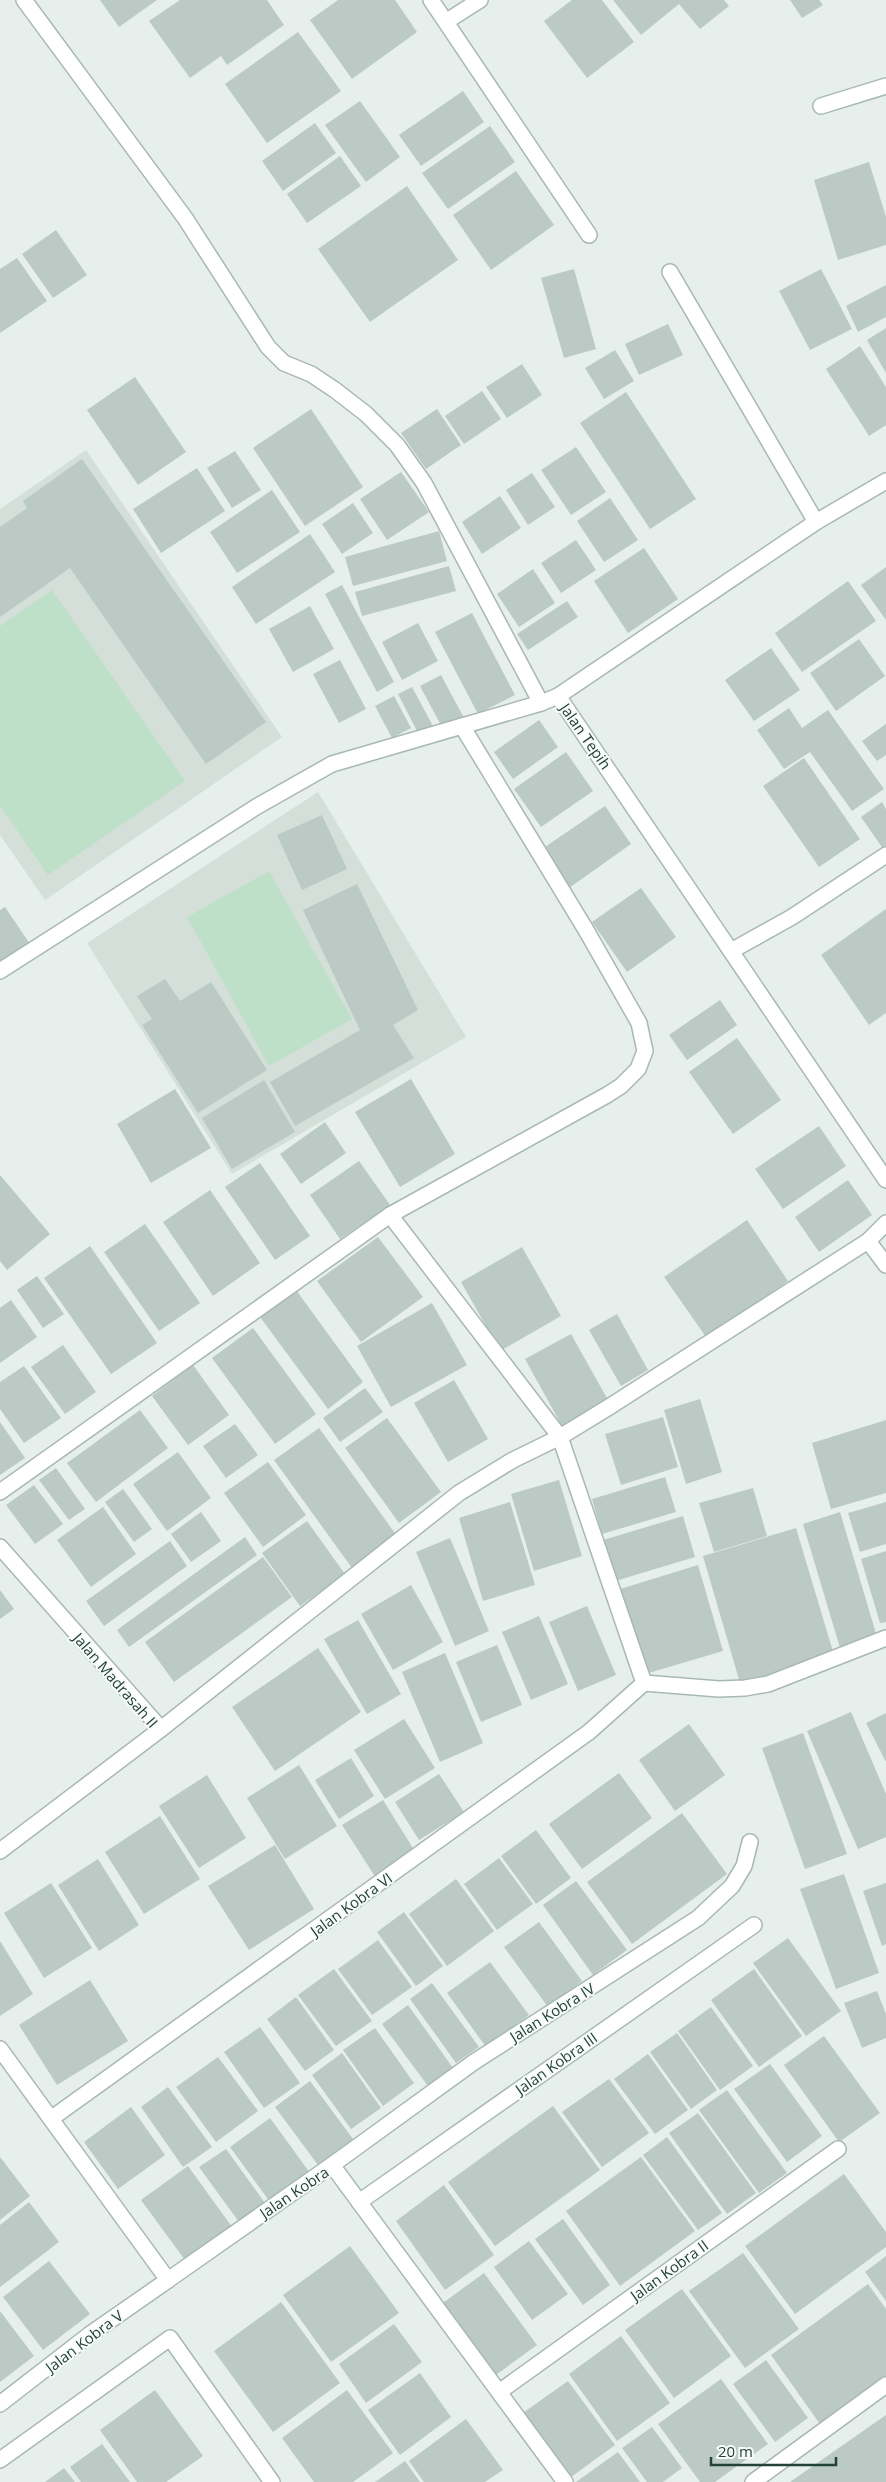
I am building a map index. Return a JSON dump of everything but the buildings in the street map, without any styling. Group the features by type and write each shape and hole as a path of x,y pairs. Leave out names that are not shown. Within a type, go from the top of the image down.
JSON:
{"street":[{"path":"24,0 185,218 268,347 284,363 311,374 335,390 366,414 397,444 424,483 540,703"},
{"path":"431,0 447,21 589,235"},
{"path":"447,21 480,0"},
{"path":"821,106 886,86"},
{"path":"670,272 816,522"},
{"name":"Jalan Tepih","path":"886,481 816,522 558,696 886,1180"},
{"path":"0,971 256,807 332,764 540,703 558,696"},
{"path":"0,1492 390,1215 607,1095 621,1086 638,1069 645,1051 639,1023 586,930 462,726"},
{"path":"731,950 792,917 886,855"},
{"path":"390,1215 560,1437 644,1683 718,1689 746,1688 768,1684 886,1638"},
{"path":"161,1729 459,1493 513,1460 560,1437 868,1241 886,1223"},
{"path":"868,1241 886,1265"},
{"name":"Jalan Madrasah II","path":"0,1547 161,1729 0,1851"},
{"name":"Jalan Kobra VI","path":"52,2118 589,1732 644,1683"},
{"name":"Jalan Kobra IV","path":"332,2165 474,2062 698,1918 732,1886 744,1866 750,1842"},
{"name":"Jalan Kobra III","path":"359,2202 754,1925"},
{"path":"0,2049 168,2280"},
{"name":"Jalan Kobra II","path":"499,2392 838,2149"},
{"name":"Jalan Kobra","path":"168,2280 332,2165 565,2482"},
{"name":"Jalan Kobra V","path":"0,2404 89,2335 168,2280"},
{"path":"0,2460 170,2338 272,2482"},
{"path":"753,2482 886,2385"}],"shaded area":[{"path":"86,450 282,737 45,900 0,835 0,509"},
{"path":"318,792 466,1037 232,1174 87,943"}],"green space":[{"path":"52,590 185,781 48,875 0,806 0,626"},
{"path":"269,871 352,1019 269,1066 187,917"}]}
